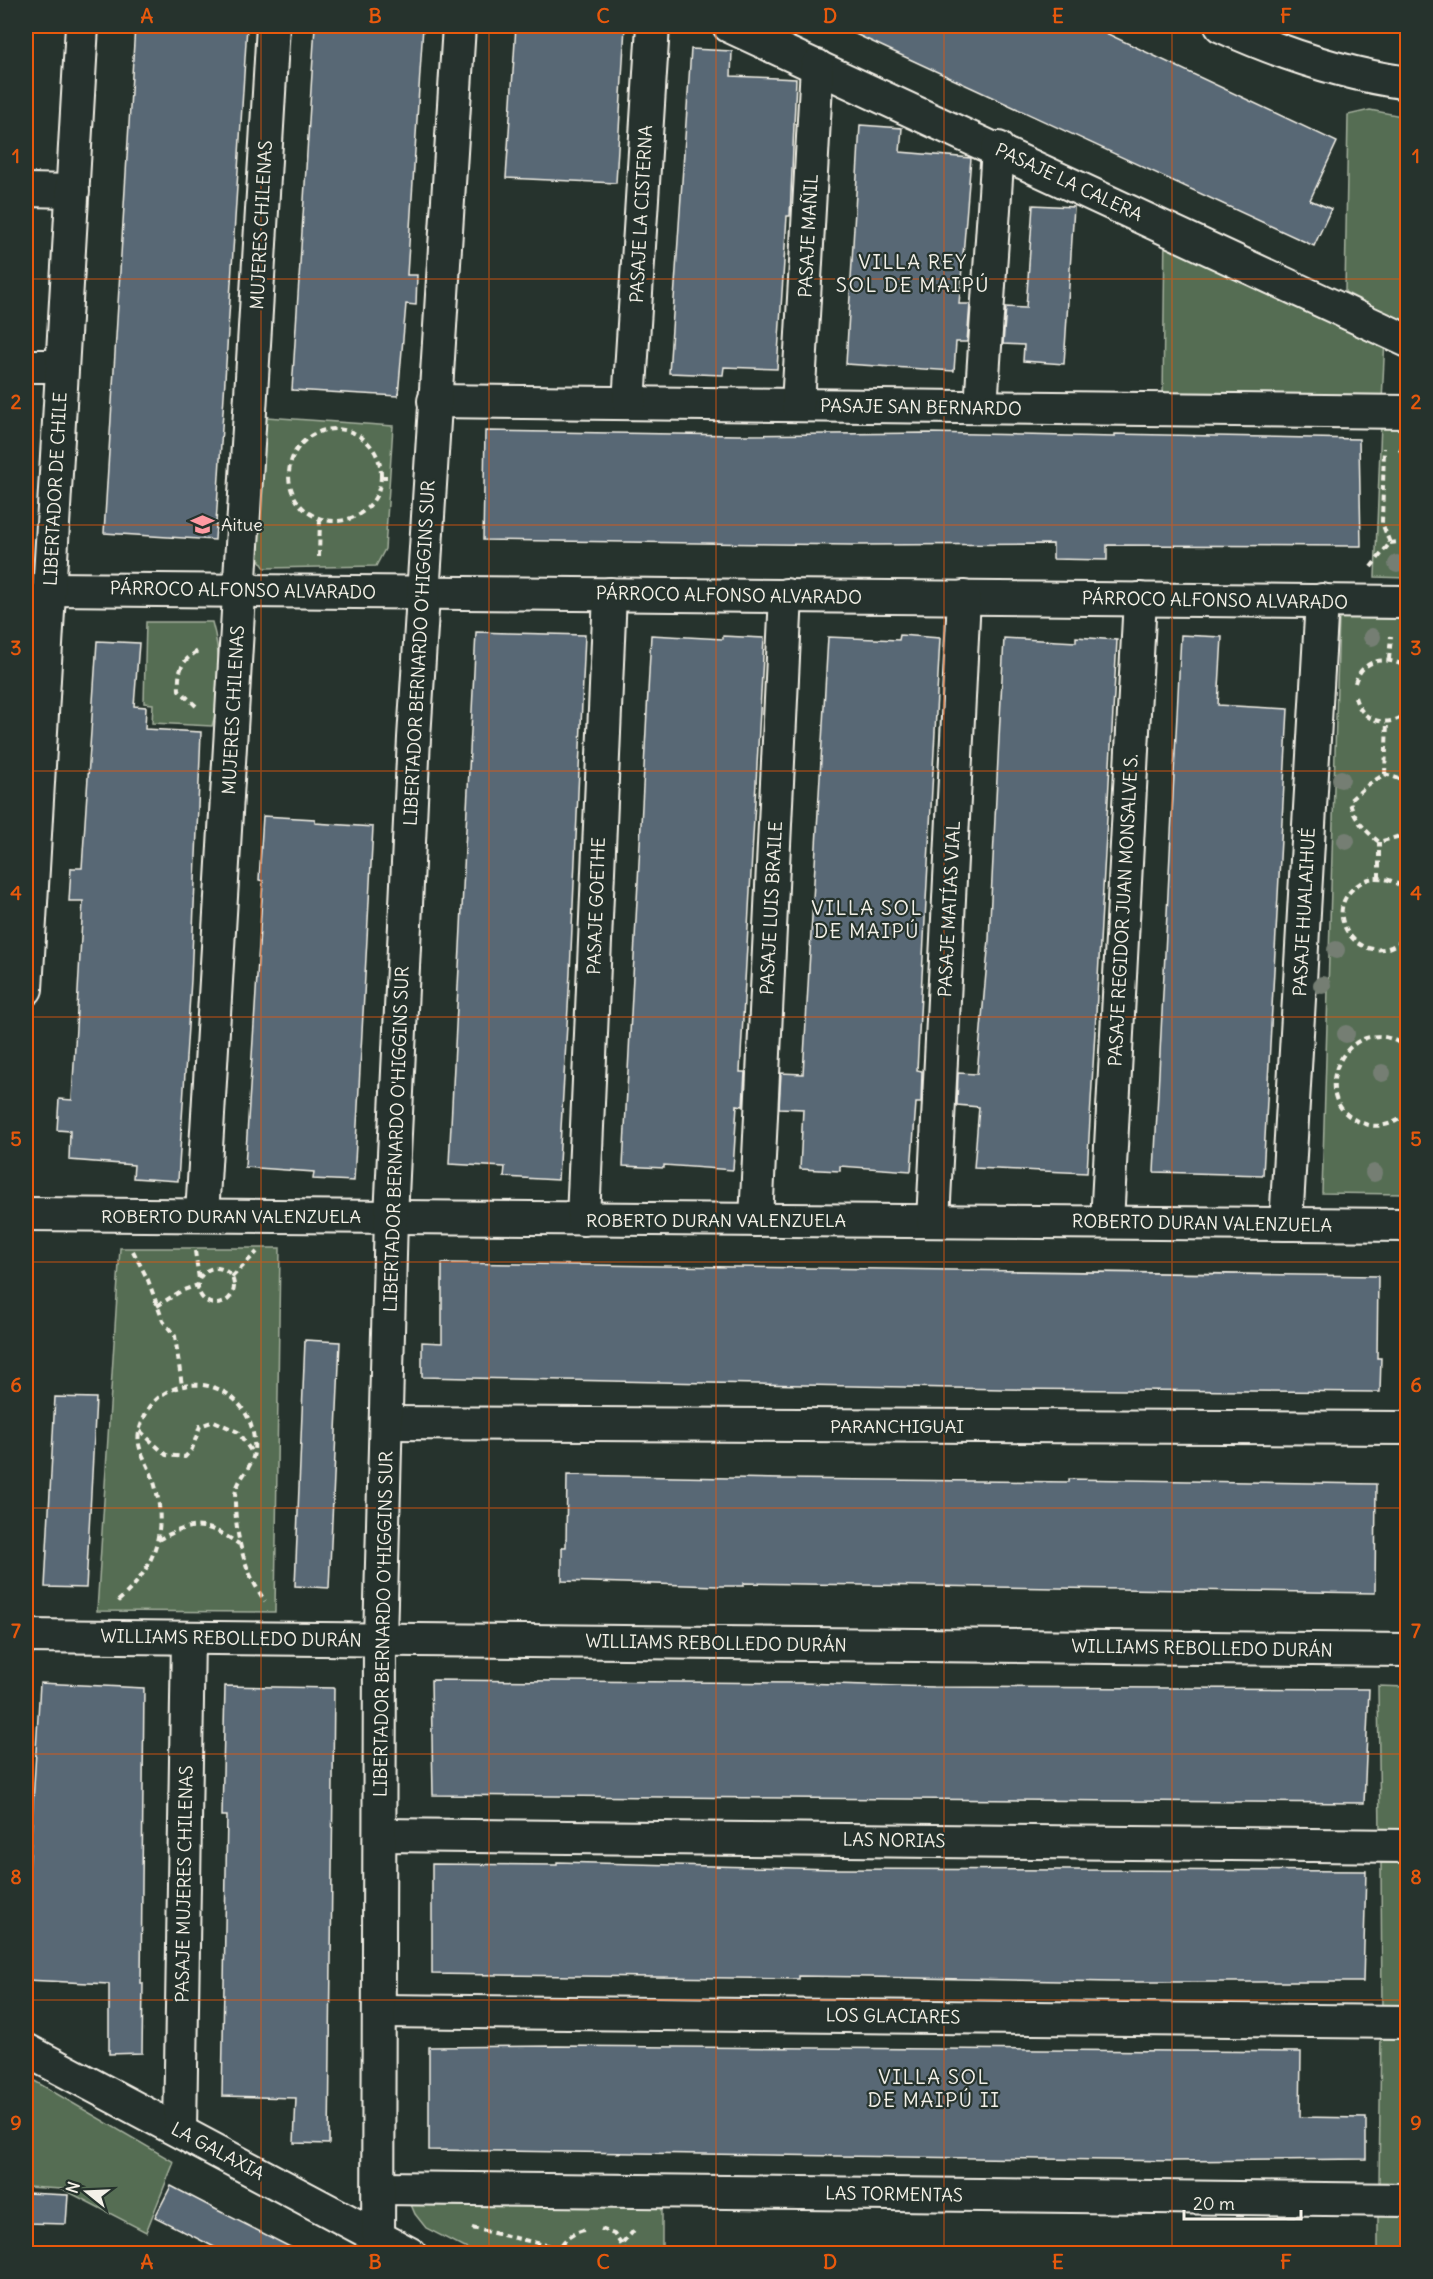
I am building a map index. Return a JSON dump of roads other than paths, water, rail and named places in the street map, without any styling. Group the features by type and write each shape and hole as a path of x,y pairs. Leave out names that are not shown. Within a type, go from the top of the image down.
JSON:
{"street":[{"name":"LIBERTADOR DE CHILE","path":"26,989 34,717 50,589 39,543 63,366 82,26"},
{"name":"MUJERES CHILENAS","path":"202,1215 273,26"},
{"name":"LIBERTADOR BERNARDO O'HIGGINS SUR","path":"378,2245 380,2188 380,1640 391,1217 422,591 459,26"},
{"name":"PASAJE LA CISTERNA","path":"629,403 653,26"},
{"name":"PASAJE LA CALERA","path":"729,26 998,148 1407,341"},
{"path":"1221,26 1290,54 1341,69 1407,83"},
{"name":"PASAJE MAÑIL","path":"798,405 817,66"},
{"path":"981,407 998,148"},
{"path":"26,190 73,191"},
{"path":"26,366 63,366"},
{"name":"PASAJE SAN BERNARDO","path":"434,401 1407,412"},
{"name":"PÁRROCO ALFONSO ALVARADO","path":"50,589 1407,602"},
{"name":"PASAJE GOETHE","path":"583,1219 610,594"},
{"name":"PASAJE LUIS BRAILE","path":"756,1220 786,596"},
{"name":"PASAJE MATÍAS VIAL","path":"933,1221 964,597"},
{"name":"PASAJE REGIDOR JUAN MONSALVE S.","path":"1107,1222 1140,599"},
{"name":"PASAJE HUALAIHUÉ","path":"1286,1224 1322,600"},
{"name":"ROBERTO DURAN VALENZUELA","path":"26,1214 1407,1225"},
{"name":"PARANCHIGUAI","path":"386,1423 1407,1428"},
{"name":"WILLIAMS REBOLLEDO DURÁN","path":"26,1636 1407,1650"},
{"name":"PASAJE MUJERES CHILENAS","path":"180,2130 188,1638"},
{"name":"LAS NORIAS","path":"381,1835 1407,1846"},
{"name":"LOS GLACIARES","path":"379,2011 1407,2022"},
{"name":"LA GALAXIA","path":"26,2049 180,2130 378,2245 410,2253"},
{"name":"LAS TORMENTAS","path":"380,2188 1407,2200"}],"place":[{"name":"Aitue","path":"203,524"}],"district":[{"name":"VILLA REY SOL DE MAIPÚ","path":"913,272"},
{"name":"VILLA SOL DE MAIPÚ","path":"867,918"},
{"name":"VILLA SOL DE MAIPÚ II","path":"934,2088"}]}
